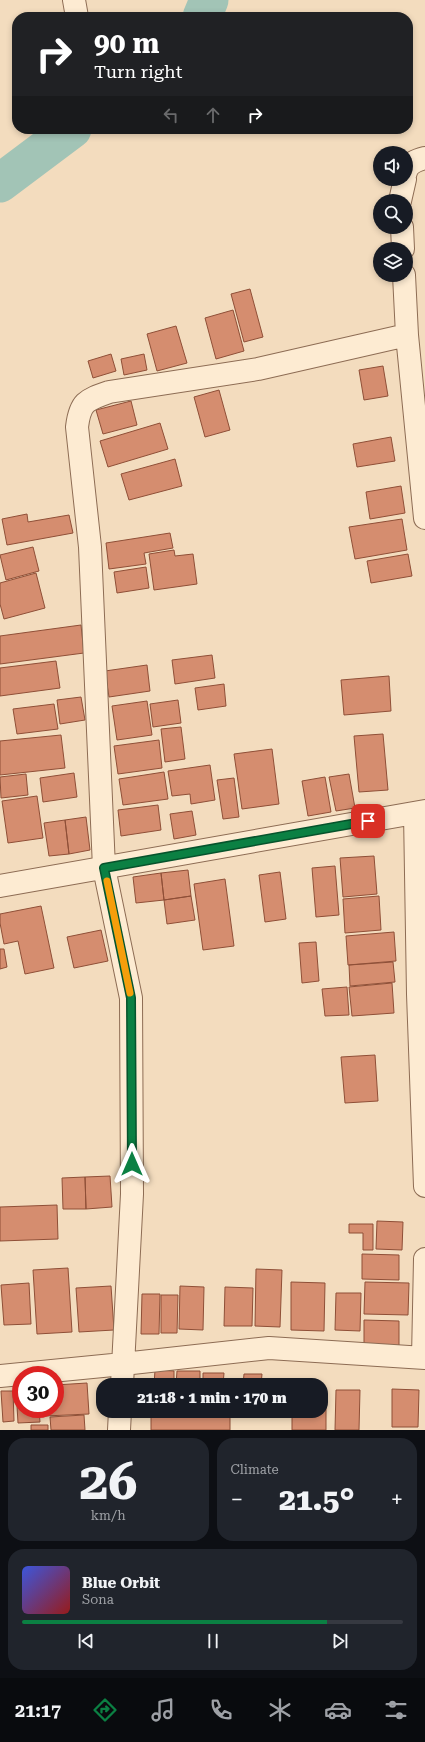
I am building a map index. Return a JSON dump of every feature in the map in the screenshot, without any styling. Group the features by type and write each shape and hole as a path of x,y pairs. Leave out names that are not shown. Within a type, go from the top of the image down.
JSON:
{"street":[{"path":"74,0 77,12"},
{"path":"413,162 425,158"},
{"path":"404,282 407,335 425,518"},
{"path":"122,1375 132,1194 131,998 104,868 90,547 77,427 79,413 84,404 92,398 109,392 258,369 407,335"},
{"path":"0,886 420,812 418,994 425,1186"},
{"path":"0,1376 122,1375 269,1348 424,1358 425,1259"},
{"path":"119,1430 120,1418"}],"building":[{"path":"250,289 263,337 244,342 231,294"},
{"path":"233,310 244,351 216,359 205,318"},
{"path":"176,326 187,363 157,371 147,334"},
{"path":"111,354 116,371 93,378 88,361"},
{"path":"144,354 147,370 124,375 121,359"},
{"path":"383,366 388,396 364,400 359,370"},
{"path":"219,390 230,430 205,437 194,397"},
{"path":"131,401 137,425 103,434 96,410"},
{"path":"160,423 168,449 108,467 100,441"},
{"path":"391,437 395,461 357,467 353,444"},
{"path":"175,459 182,486 129,500 121,474"},
{"path":"401,486 405,513 370,519 366,492"},
{"path":"27,514 28,522 69,515 73,533 7,545 2,519"},
{"path":"402,519 407,550 355,559 349,527"},
{"path":"170,533 173,548 144,553 146,564 109,569 106,543"},
{"path":"33,547 39,571 6,580 0,555"},
{"path":"174,550 175,556 193,554 197,584 154,590 149,554"},
{"path":"408,554 412,576 371,583 367,561"},
{"path":"146,567 149,588 117,593 114,572"},
{"path":"36,573 45,608 4,619 0,604 0,583"},
{"path":"81,625 84,653 0,664 0,636"},
{"path":"212,655 215,678 175,684 172,660"},
{"path":"56,661 60,688 0,696 0,668"},
{"path":"147,665 150,691 109,697 105,671"},
{"path":"389,676 391,711 344,715 341,680"},
{"path":"224,684 226,706 198,710 195,688"},
{"path":"81,697 85,720 60,724 57,700"},
{"path":"178,700 181,723 153,727 150,704"},
{"path":"147,701 152,735 117,740 112,706"},
{"path":"54,704 58,729 17,734 13,709"},
{"path":"181,727 185,759 165,762 161,729"},
{"path":"383,734 388,790 359,792 354,736"},
{"path":"61,735 65,768 0,775 0,741"},
{"path":"159,740 162,768 118,774 114,746"},
{"path":"272,749 279,804 242,809 234,754"},
{"path":"210,765 215,800 191,804 190,794 172,796 168,771"},
{"path":"164,772 168,799 123,805 119,779"},
{"path":"74,773 77,797 43,802 40,778"},
{"path":"26,774 28,795 1,798 0,777"},
{"path":"349,774 355,808 336,811 329,777"},
{"path":"325,777 331,812 308,816 302,781"},
{"path":"234,778 239,817 223,819 217,780"},
{"path":"37,796 43,838 8,843 2,801"},
{"path":"158,805 161,830 121,836 118,810"},
{"path":"192,811 196,835 174,839 170,814"},
{"path":"86,817 90,850 69,854 65,820"},
{"path":"65,820 69,854 49,856 44,823"},
{"path":"374,856 377,894 343,897 340,858"},
{"path":"335,866 339,915 316,917 312,868"},
{"path":"188,870 191,896 164,900 161,873"},
{"path":"280,872 286,919 265,922 259,875"},
{"path":"161,873 164,900 136,903 133,877"},
{"path":"225,879 234,946 203,950 194,884"},
{"path":"191,896 195,920 167,924 164,900"},
{"path":"379,896 381,930 345,933 343,899"},
{"path":"41,906 54,968 25,974 18,941 4,944 0,914"},
{"path":"101,930 108,961 74,968 67,937"},
{"path":"394,932 396,961 348,965 346,936"},
{"path":"316,942 319,981 302,983 299,943"},
{"path":"0,949 4,949 7,967 0,969"},
{"path":"393,962 395,982 350,986 349,965"},
{"path":"392,983 394,1013 352,1016 349,987"},
{"path":"347,987 349,1015 325,1016 322,989"},
{"path":"375,1055 378,1101 345,1103 341,1057"},
{"path":"110,1176 112,1207 86,1209 85,1177"},
{"path":"85,1177 86,1209 63,1209 62,1178"},
{"path":"57,1205 58,1239 0,1241 0,1207"},
{"path":"377,1221 403,1222 402,1250 376,1249"},
{"path":"349,1224 373,1224 373,1250 363,1250 363,1233 349,1233"},
{"path":"362,1254 399,1255 399,1280 362,1279"},
{"path":"68,1268 72,1332 37,1334 33,1270"},
{"path":"256,1269 282,1270 280,1327 255,1326"},
{"path":"291,1282 325,1283 324,1331 291,1330"},
{"path":"365,1282 409,1283 408,1315 364,1314"},
{"path":"29,1283 31,1324 4,1325 1,1285"},
{"path":"111,1286 114,1330 79,1332 76,1288"},
{"path":"180,1286 204,1287 203,1330 179,1329"},
{"path":"225,1287 253,1288 252,1326 224,1326"},
{"path":"336,1293 361,1293 360,1331 335,1330"},
{"path":"142,1294 160,1294 159,1334 141,1334"},
{"path":"161,1295 178,1295 177,1333 161,1333"},
{"path":"364,1320 399,1321 399,1346 364,1345"},
{"path":"155,1370 174,1371 174,1378 154,1378"},
{"path":"177,1371 200,1371 200,1378 176,1378"},
{"path":"203,1373 224,1373 224,1378 203,1378"},
{"path":"244,1374 262,1374 262,1378 244,1378"},
{"path":"87,1383 89,1414 64,1415 64,1384"},
{"path":"392,1389 419,1390 418,1427 392,1427"},
{"path":"336,1390 360,1390 359,1430 335,1430"},
{"path":"1,1391 12,1391 12,1418 14,1418 14,1421 3,1422"},
{"path":"84,1415 85,1430 51,1430 50,1418 64,1418 64,1416"},
{"path":"18,1418 40,1418 40,1422 18,1423"},
{"path":"151,1418 230,1418 230,1430 151,1430"},
{"path":"292,1418 326,1418 326,1430 292,1430"},
{"path":"31,1425 48,1425 48,1430 31,1430"}],"waterway":[{"path":"204,12 209,0"},
{"path":"0,183 65,134"}],"slow traffic":[{"path":"107,881 130,993"}],"route":[{"path":"132,1164 131,998 104,868 368,821"}]}
